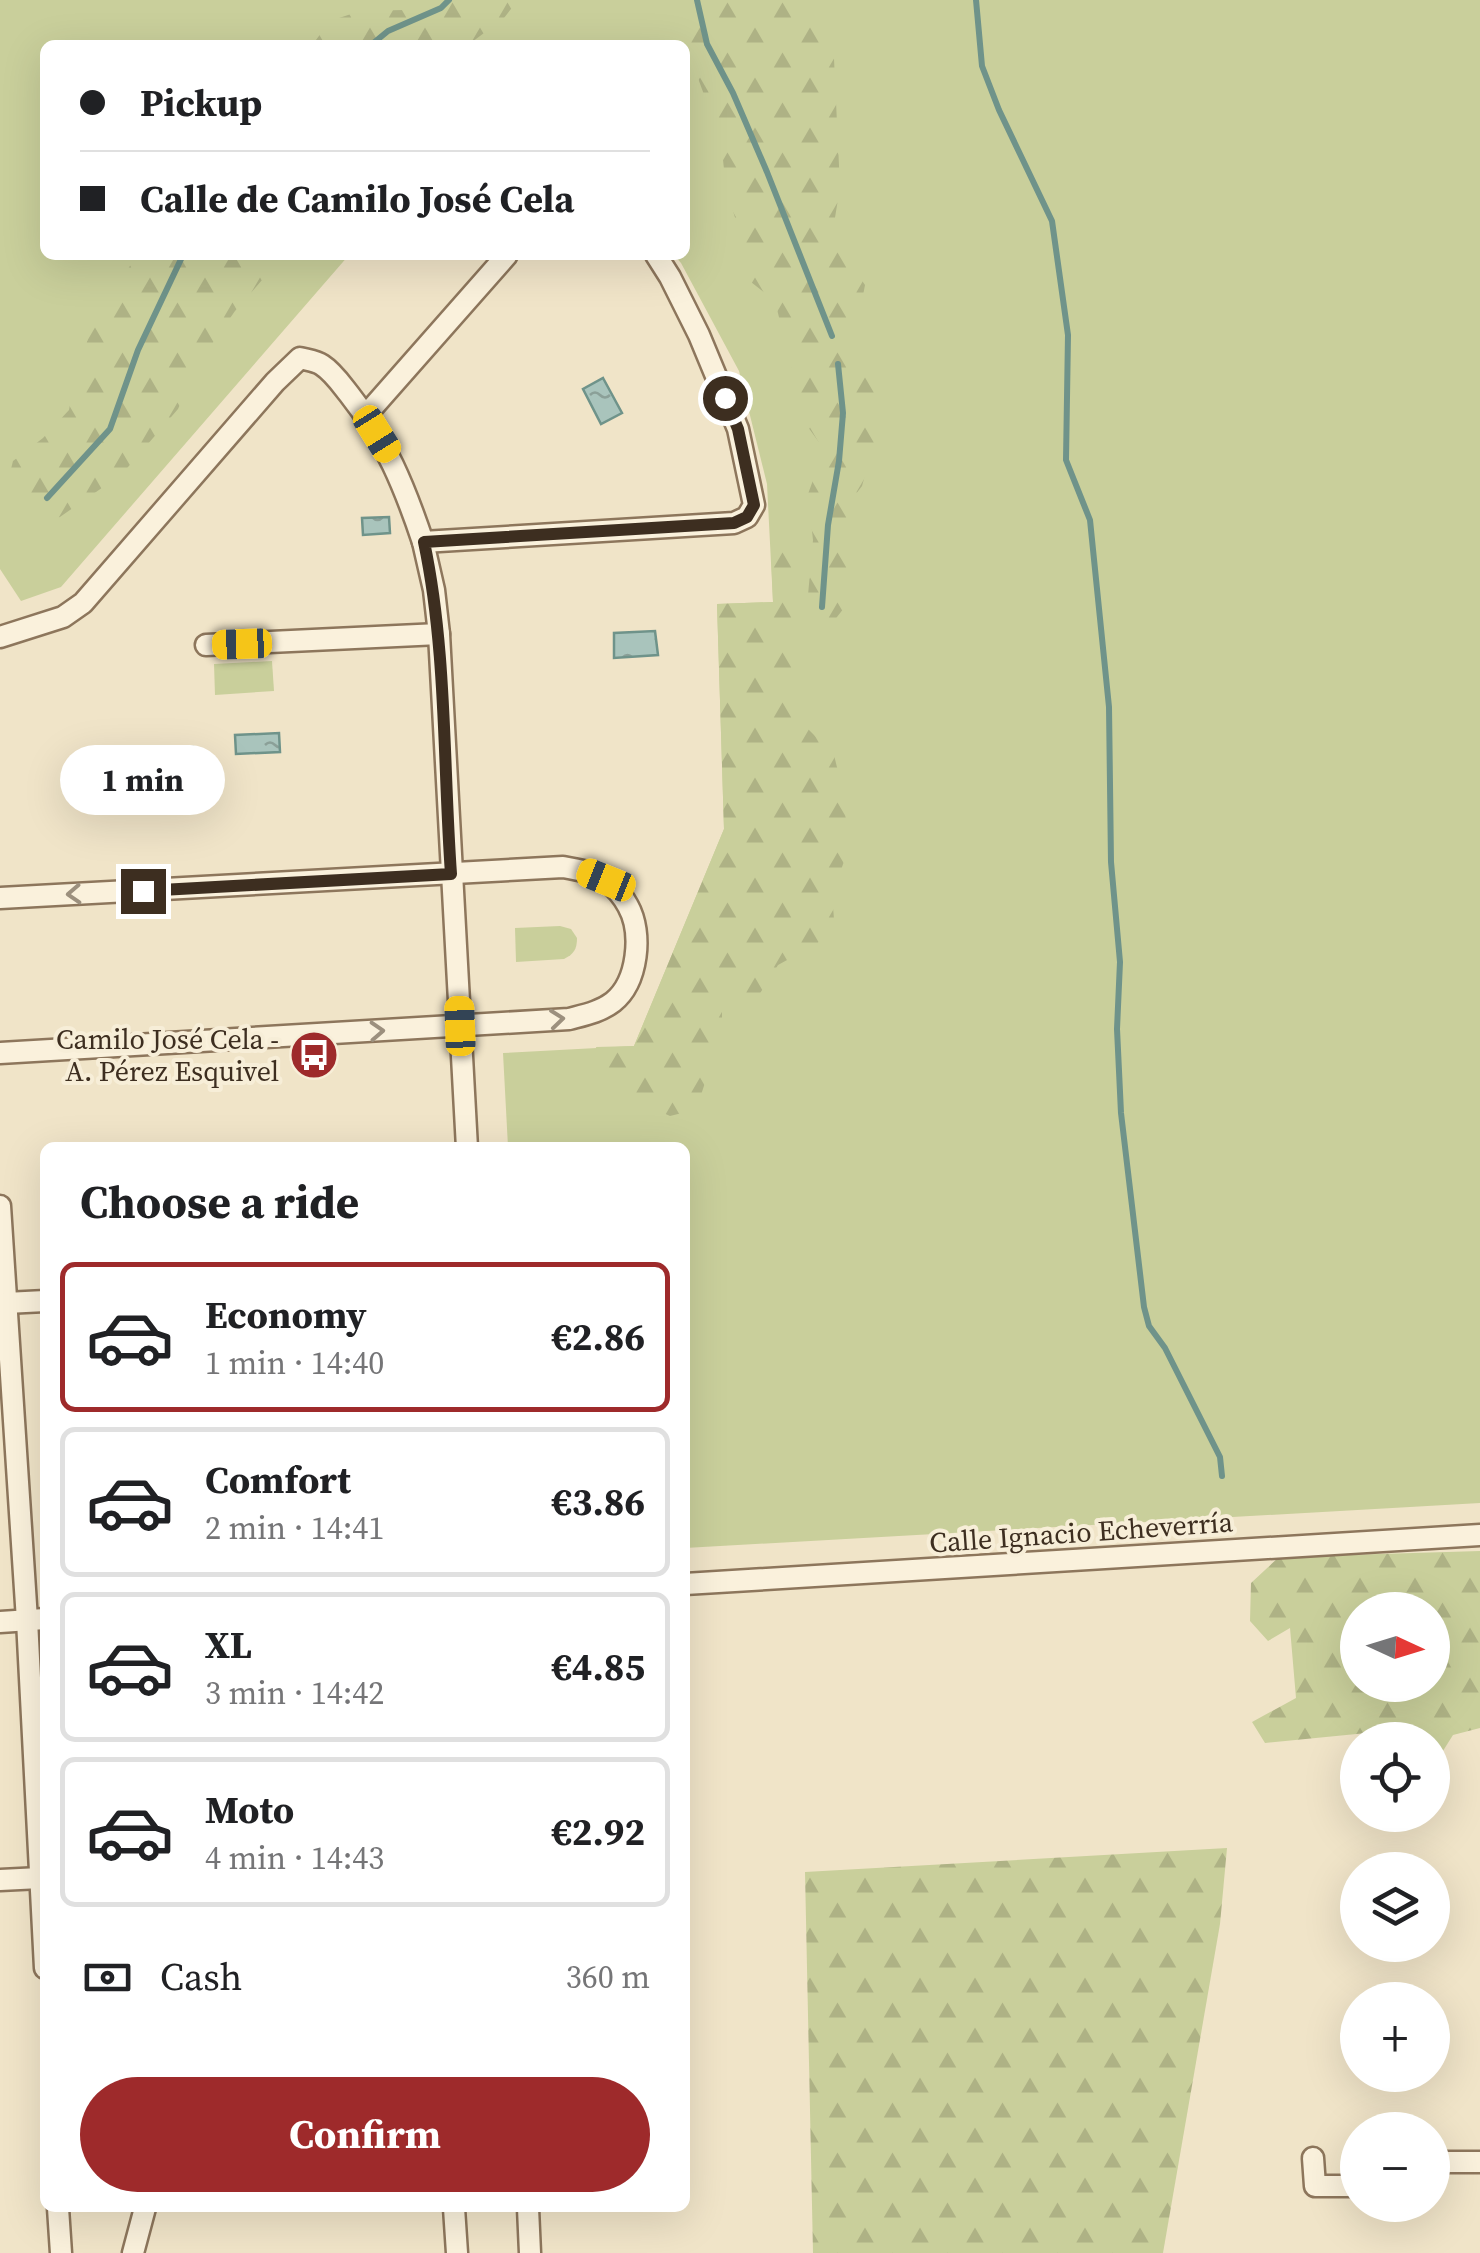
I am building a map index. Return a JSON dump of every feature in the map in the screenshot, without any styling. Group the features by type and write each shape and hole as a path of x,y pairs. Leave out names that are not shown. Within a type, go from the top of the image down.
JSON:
{"street":[{"path":"366,415 502,260"},
{"path":"424,542 734,523 747,517 754,505 738,429 699,335 659,260"},
{"path":"0,637 63,617 83,603 300,358 320,363 336,379 366,415 389,452 424,542 434,590 467,1142"},
{"path":"206,645 439,634"},
{"path":"0,898 563,867 606,880 628,904 636,928 636,954 628,980 616,1000 598,1011 568,1018 0,1053"},
{"path":"0,1206 36,1620 40,1878 0,1880"},
{"path":"6,1302 40,1301"},
{"name":"Calle Ignacio Echeverría","path":"690,1584 1480,1535"},
{"path":"0,1622 36,1620"},
{"path":"1313,2158 1315,2186 1340,2186"},
{"path":"1450,2162 1480,2162"},
{"path":"58,2212 61,2253"},
{"path":"134,2253 144,2212"},
{"path":"454,2212 456,2253"},
{"path":"528,2212 530,2253"}],"green space":[{"path":"0,0 1480,0 1480,1503 690,1548 690,1142 508,1142 503,1053 634,1046 724,829 717,604 773,602 767,484 739,371 678,260 690,260 690,40 40,40 40,260 345,260 61,587 21,601 0,569"},
{"path":"415,0 518,0 504,18 475,40 316,40 330,21 360,11 404,10"},
{"path":"684,0 803,0 805,13 834,59 840,187 832,236 865,285 852,353 869,368 879,403 874,443 862,486 849,503 851,599 823,635 807,606 813,540 808,494 821,445 805,423 775,301 742,275 744,247 726,188 721,141 699,81"},
{"path":"134,260 277,260 197,366 178,409 122,474 57,519 32,519 5,493 13,461 43,438 69,410 93,323"},
{"path":"797,548 798,626 786,704 812,713 808,729 834,755 845,800 847,853 832,895 834,919 818,943 778,965 757,998 722,992 722,1031 700,1098 686,1112 670,1116 602,1081 596,1047 634,1046 724,829 717,604 773,602 771,553"},
{"path":"272,661 274,691 215,695 214,664"},
{"path":"515,928 571,929 577,938 570,955 564,959 516,962"},
{"path":"1480,1551 1480,1728 1453,1735 1450,1740 1450,1722 1340,1722 1340,1736 1265,1743 1252,1722 1296,1698 1290,1628 1268,1641 1250,1621 1251,1583 1279,1557"},
{"path":"1227,1848 1220,1924 1163,2253 813,2253 805,1872"}],"water":[{"path":"603,378 622,413 601,424 583,389"},
{"path":"389,517 390,533 363,535 362,518"},
{"path":"655,631 658,655 614,658 614,633"},
{"path":"279,733 280,752 236,754 235,735"},
{"path":"193,747 194,770 150,772 149,749"}],"waterway":[{"path":"377,40 388,31 441,8 449,0"},
{"path":"697,0 707,44 767,172 832,336"},
{"path":"976,0 982,66 1052,221 1068,335 1066,460 1090,520 1109,707 1111,862 1120,962 1117,1029 1121,1113 1144,1307 1149,1326 1165,1348 1220,1457 1222,1476"},
{"path":"47,498 110,429 138,350 181,260"},
{"path":"822,607 843,413 838,364"}],"place":[{"name":"Camilo José Cela - A. Pérez Esquivel","path":"314,1055"}],"route":[{"path":"143,891 451,874 439,634 424,542 734,523 747,517 754,505 738,429 725,398"}]}
